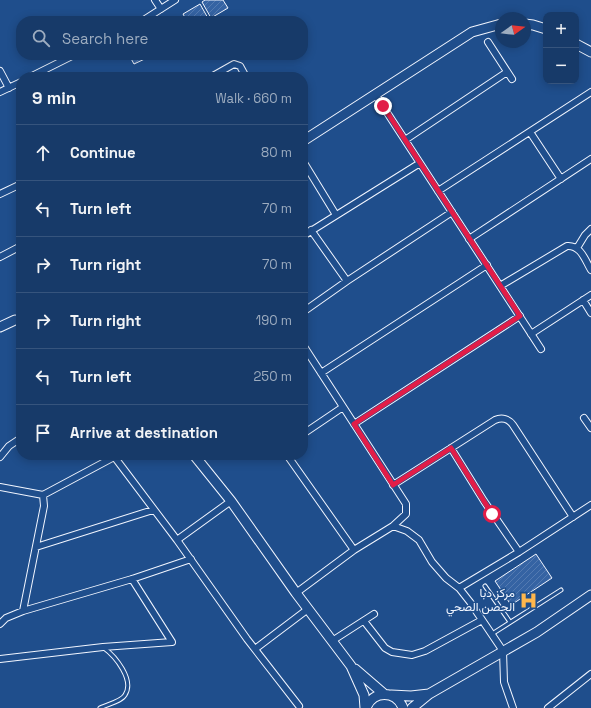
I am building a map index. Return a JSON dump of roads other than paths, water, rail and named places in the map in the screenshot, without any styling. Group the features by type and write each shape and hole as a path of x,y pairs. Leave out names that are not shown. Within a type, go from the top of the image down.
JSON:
{"street":[{"path":"155,0 161,9"},
{"path":"150,16 175,0"},
{"path":"531,25 543,28"},
{"path":"308,138 472,32 495,26"},
{"path":"488,42 512,79"},
{"path":"579,46 591,52"},
{"path":"40,72 64,60"},
{"path":"220,72 234,64 240,66 243,72"},
{"path":"0,72 9,88"},
{"path":"405,140 507,72"},
{"path":"0,92 16,84"},
{"path":"438,191 591,92"},
{"path":"375,94 541,349"},
{"path":"530,132 561,179"},
{"path":"469,239 591,159"},
{"path":"308,232 420,163"},
{"path":"308,169 336,215"},
{"path":"0,194 16,188"},
{"path":"308,308 452,212"},
{"path":"577,248 585,235 591,229"},
{"path":"311,230 347,281"},
{"path":"500,286 565,246 577,248 591,270"},
{"path":"0,257 16,249"},
{"path":"321,373 487,265"},
{"path":"531,334 591,295"},
{"path":"583,300 591,313"},
{"path":"354,424 520,316"},
{"path":"0,327 16,319"},
{"path":"296,593 354,550 393,526 404,517 407,511 406,504 308,353"},
{"path":"308,431 343,407"},
{"path":"393,485 500,418 509,421 513,425 573,517"},
{"path":"584,418 591,428"},
{"path":"0,457 9,446 16,441"},
{"path":"451,448 484,501 519,552"},
{"path":"0,487 43,495 107,460"},
{"path":"117,460 177,540 255,649 300,706"},
{"path":"198,460 231,501 308,610 351,666 364,694 365,708"},
{"path":"291,460 354,550"},
{"path":"23,611 44,506 43,495"},
{"path":"177,540 231,501"},
{"path":"459,588 591,506"},
{"path":"36,547 153,510"},
{"path":"393,526 407,532 419,540 432,562 446,578 459,588 492,634 503,651 504,682 513,708"},
{"path":"0,624 6,618 23,611 191,560"},
{"path":"0,659 103,647 172,642 132,579"},
{"path":"412,708 429,694 537,632 591,595"},
{"path":"255,649 308,610"},
{"path":"332,641 374,614"},
{"path":"364,621 385,648 392,652 412,655 425,651 482,620"},
{"path":"351,666 388,695 397,698 403,708"},
{"path":"548,708 591,674"},
{"path":"365,708 372,698 378,695 411,696 429,694"}],"lane":[{"path":"485,586 510,622"},
{"path":"492,634 561,590"},
{"path":"100,708 125,696 127,690 124,672 119,662 103,647"}],"place":[{"name":"مركز دبا الحصن الصحي","path":"528,600"}]}
